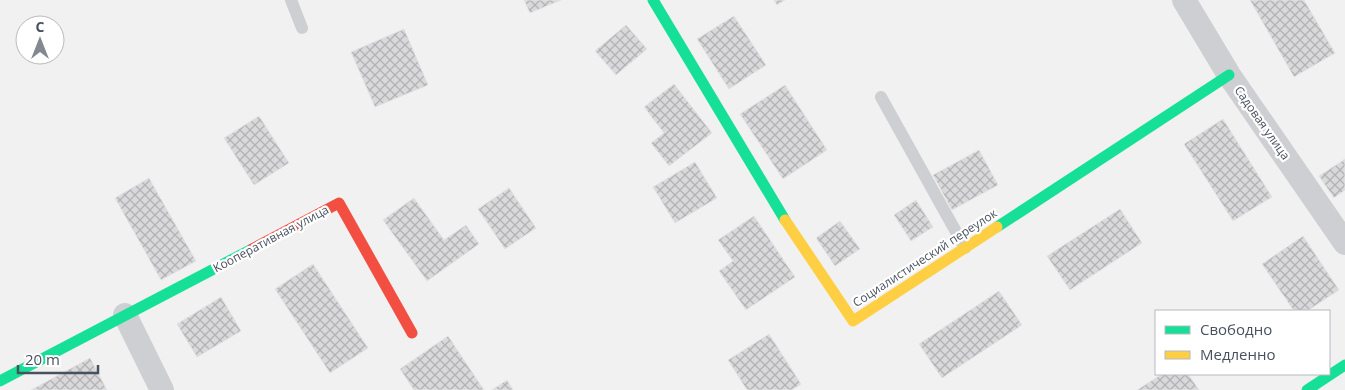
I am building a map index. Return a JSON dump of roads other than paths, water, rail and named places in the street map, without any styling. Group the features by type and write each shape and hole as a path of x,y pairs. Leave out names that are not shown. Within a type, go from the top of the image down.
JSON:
{"street":[{"name":"Социалистический переулок","path":"653,0 786,222 853,321 1229,75"},
{"name":"Садовая улица","path":"1184,0 1229,75 1345,243"},
{"name":"Кооперативная улица","path":"0,381 339,203 412,333"},
{"path":"125,315 162,390"},
{"path":"1330,375 1345,365"},
{"path":"1307,390 1330,375"}],"lane":[{"path":"291,0 302,28"},
{"path":"881,97 965,248"}]}
